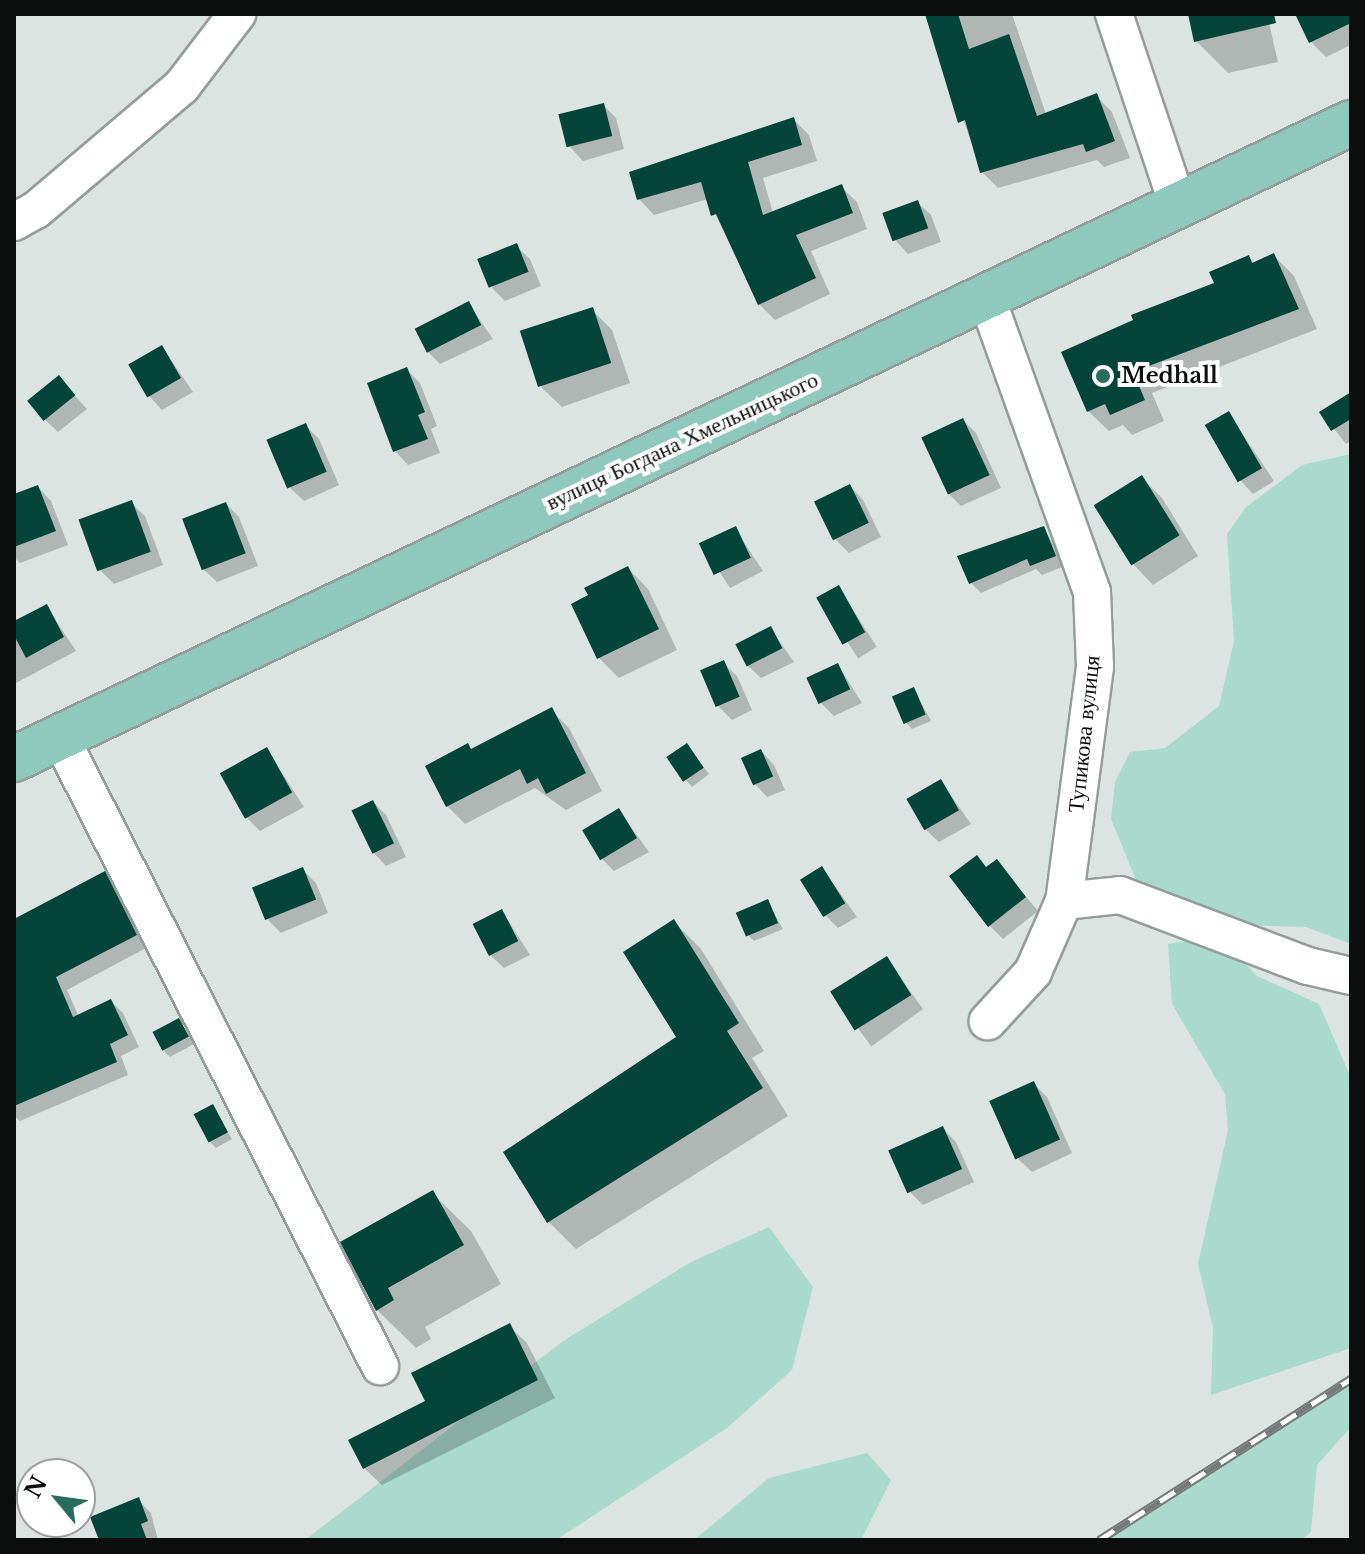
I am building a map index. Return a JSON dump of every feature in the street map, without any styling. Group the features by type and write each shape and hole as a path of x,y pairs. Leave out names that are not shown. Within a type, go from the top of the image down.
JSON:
{"main road":[{"name":"вулиця Богдана Хмельницького","path":"14,759 1351,123"}],"street":[{"path":"14,222 36,210 182,86 237,14"},
{"path":"1114,14 1178,205"},
{"name":"Тупикова вулиця","path":"986,296 1092,592 1095,667 1064,901 1033,972 988,1021"},
{"path":"60,737 380,1366"},
{"path":"1064,901 1120,895 1308,966 1351,976"}],"green space":[{"path":"1351,454 1351,944 1306,927 1239,925 1136,880 1111,819 1115,782 1130,752 1165,748 1219,706 1234,641 1227,534 1246,507 1302,465"},
{"path":"1203,938 1233,951 1257,976 1319,1004 1351,1078 1351,1348 1211,1395 1213,1328 1198,1264 1228,1130 1225,1094 1172,1004 1168,944"},
{"path":"769,1227 813,1287 792,1370 727,1428 556,1540 305,1540 563,1341 691,1262"},
{"path":"1351,1373 1351,1427 1317,1465 1311,1532 1301,1540 1106,1540"},
{"path":"867,1453 891,1480 861,1540 694,1540 769,1478"}],"building":[{"path":"925,14 958,14 969,49 1009,34 1037,116 1097,93 1115,141 1086,152 1083,144 980,173 965,120 958,123"},
{"path":"1188,14 1274,14 1276,23 1194,42"},
{"path":"1295,14 1351,14 1351,23 1309,43"},
{"path":"604,103 612,136 567,147 558,114"},
{"path":"794,117 802,145 748,162 763,215 842,184 853,213 796,235 816,278 758,305 716,214 711,216 701,182 637,200 629,172"},
{"path":"918,200 928,228 893,241 882,213"},
{"path":"517,243 529,272 489,288 477,259"},
{"path":"1274,253 1299,309 1133,372 1145,400 1110,415 1105,404 1087,412 1061,352 1133,320 1131,315 1214,283 1209,272 1249,255 1252,263"},
{"path":"469,301 481,325 427,353 415,329"},
{"path":"593,307 611,363 538,387 520,331"},
{"path":"162,345 181,378 147,397 128,364"},
{"path":"407,367 425,412 418,415 428,439 393,452 367,383"},
{"path":"59,375 75,395 43,421 27,401"},
{"path":"1351,392 1351,419 1331,431 1319,412"},
{"path":"1229,411 1262,468 1238,482 1205,425"},
{"path":"963,418 990,475 948,495 921,437"},
{"path":"306,423 327,472 287,489 266,440"},
{"path":"1142,475 1180,535 1131,565 1094,505"},
{"path":"850,484 869,523 833,540 814,502"},
{"path":"38,485 56,531 14,547 14,494"},
{"path":"132,500 151,552 97,571 78,519"},
{"path":"226,502 246,553 202,570 182,519"},
{"path":"736,526 751,558 714,575 699,543"},
{"path":"1044,526 1056,556 1030,566 1027,559 969,584 957,556"},
{"path":"628,566 659,629 597,659 571,604 588,595 584,588"},
{"path":"839,585 865,632 842,645 816,598"},
{"path":"47,604 64,637 26,658 14,635 14,621"},
{"path":"771,626 782,648 747,666 735,644"},
{"path":"724,660 740,697 716,707 700,670"},
{"path":"838,663 850,689 819,704 806,678"},
{"path":"914,687 926,715 904,724 892,696"},
{"path":"552,707 586,773 546,794 538,778 527,784 520,769 446,807 425,766 468,743 471,749"},
{"path":"687,743 704,768 683,782 666,757"},
{"path":"267,747 292,792 245,819 220,773"},
{"path":"761,749 773,776 753,785 741,758"},
{"path":"941,779 959,810 924,830 906,799"},
{"path":"373,800 394,843 372,854 351,811"},
{"path":"619,808 637,838 600,860 582,830"},
{"path":"977,855 986,867 997,859 1026,897 988,927 949,876"},
{"path":"822,866 845,903 823,917 800,880"},
{"path":"303,867 316,899 265,920 252,888"},
{"path":"105,871 137,935 56,977 73,1017 111,999 128,1035 110,1044 117,1062 14,1106 14,919"},
{"path":"768,899 778,923 746,937 736,913"},
{"path":"502,909 518,941 489,956 473,924"},
{"path":"674,919 739,1023 727,1031 763,1088 547,1223 503,1152 676,1037 623,952"},
{"path":"887,956 911,995 855,1031 830,992"},
{"path":"179,1018 189,1037 162,1051 153,1032"},
{"path":"1034,1081 1060,1139 1015,1159 989,1101"},
{"path":"213,1104 228,1132 209,1143 194,1114"},
{"path":"943,1126 962,1169 907,1193 888,1150"},
{"path":"433,1190 464,1245 388,1288 394,1300 376,1311 340,1242"},
{"path":"510,1323 538,1380 363,1469 348,1440 425,1401 411,1373"},
{"path":"139,1497 148,1521 141,1524 147,1540 99,1540 96,1515"}],"railway":[{"path":"1099,1540 1351,1379"}],"place":[{"name":"Medhall","path":"1103,376"}]}
